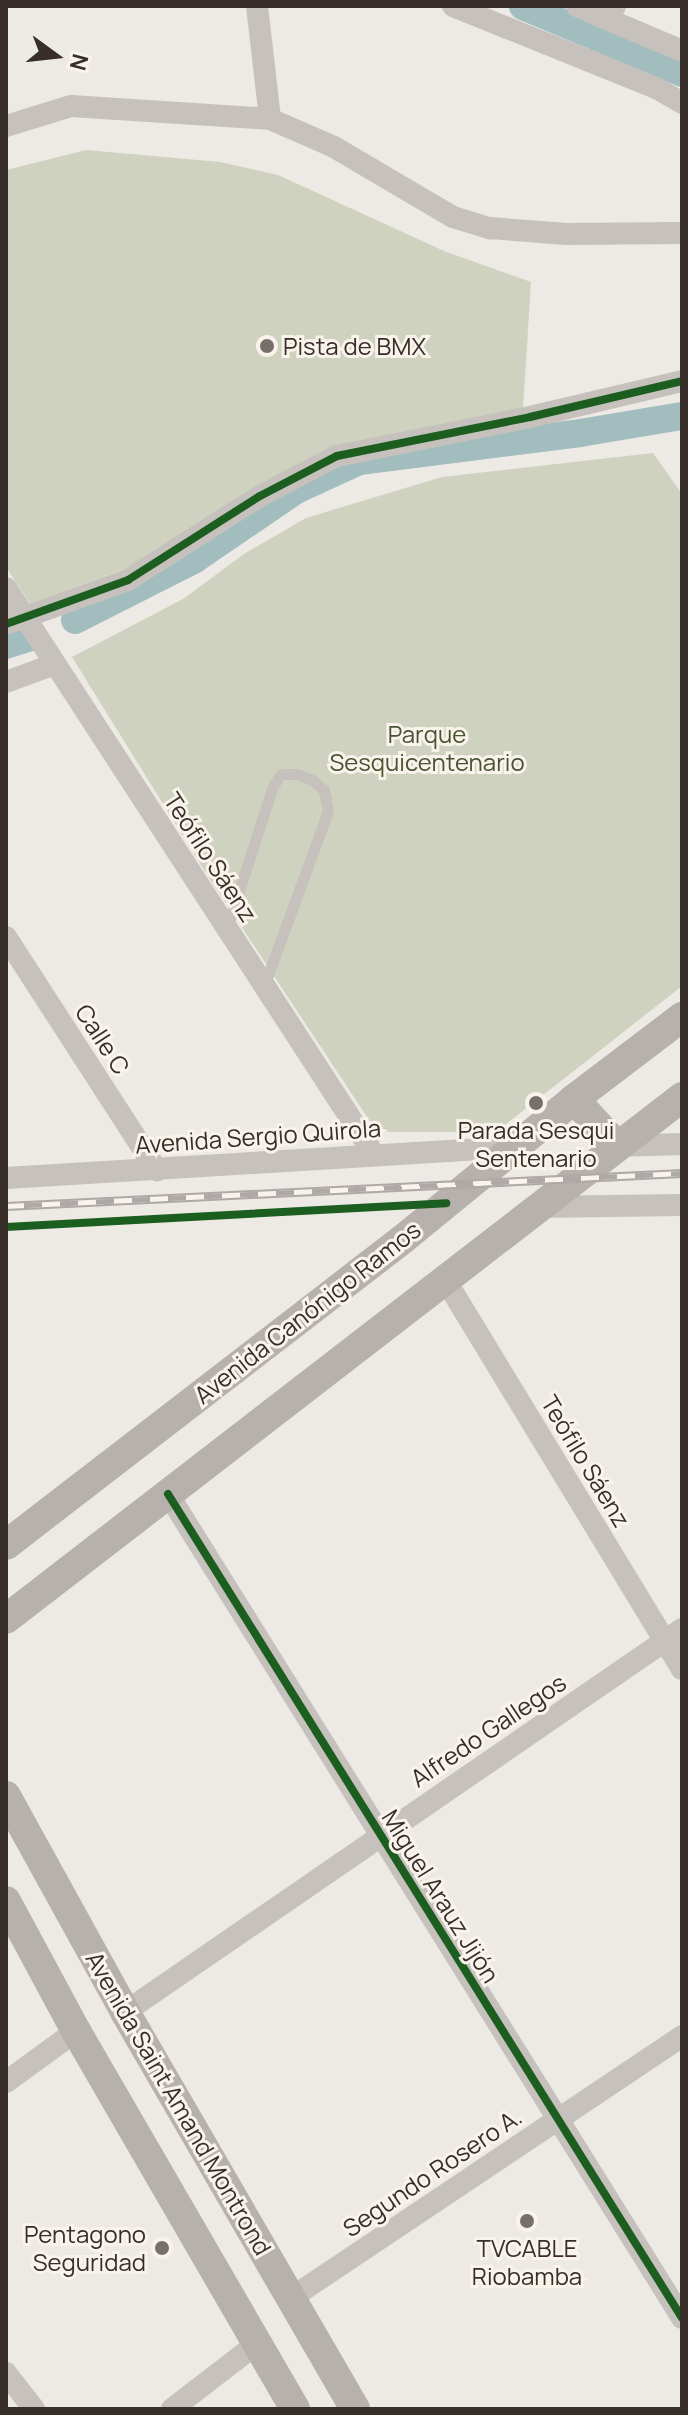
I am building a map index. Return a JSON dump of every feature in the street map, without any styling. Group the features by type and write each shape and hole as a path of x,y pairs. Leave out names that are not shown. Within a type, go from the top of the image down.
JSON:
{"main road":[{"name":"Avenida Canónigo Ramos","path":"6,1545 403,1239 574,1099 682,1017"},
{"path":"6,1619 682,1097"},
{"path":"574,1099 617,1146"},
{"name":"Avenida Saint Amand Montrond","path":"6,1796 125,2012 355,2409"},
{"path":"6,1901 76,2031 255,2345 295,2409"}],"street":[{"path":"257,6 270,119"},
{"path":"453,6 658,89 682,103"},
{"path":"577,6 608,12 682,51"},
{"path":"6,126 71,106 270,119 334,147 453,217 490,228 566,234 682,233"},
{"path":"16,621 128,580 260,496 337,456 530,417 682,381"},
{"name":"Teófilo Sáenz","path":"6,588 16,621 55,664 373,1153"},
{"path":"6,682 55,664"},
{"name":"Calle C","path":"6,937 157,1170"},
{"path":"617,1146 682,1144"},
{"name":"Avenida Sergio Quirola","path":"6,1178 373,1153 515,1147"},
{"path":"536,1207 682,1205"},
{"name":"Teófilo Sáenz","path":"446,1281 673,1635 682,1669"},
{"name":"Miguel Arauz Jijón","path":"168,1494 682,2318"},
{"name":"Alfredo Gallegos","path":"125,2012 673,1635"},
{"path":"6,2082 76,2031"},
{"name":"Segundo Rosero A.","path":"291,2298 682,2036"},
{"path":"172,2409 255,2345"},
{"path":"6,2373 34,2409"}],"lane":[{"path":"227,928 273,786 281,774 297,774 312,780 324,790 328,811 264,986"}],"green space":[{"name":"Pista de BMX","path":"86,150 220,162 278,175 444,251 531,282 523,409 339,447 125,569 30,604 6,567 6,170"},
{"name":"Parque Sesquicentenario","path":"653,453 682,494 682,986 496,1132 377,1132 204,870 72,657 183,599 244,554 306,518 442,477"}],"waterway":[{"path":"523,6 682,73"},
{"path":"75,620 195,559 296,490 359,461 580,433 682,416"},
{"path":"6,645 33,636"}],"railway":[{"path":"6,1206 682,1173"}],"cycle path":[{"path":"6,624 128,580 260,496 337,456 530,417 682,381"},
{"path":"6,1227 446,1203"},
{"path":"168,1494 682,2318"}],"place":[{"name":"Pista de BMX","path":"267,346"},
{"name":"Parada Sesqui Sentenario","path":"536,1103"},
{"name":"TVCABLE Riobamba","path":"527,2221"},
{"name":"Pentagono Seguridad","path":"162,2248"}]}
